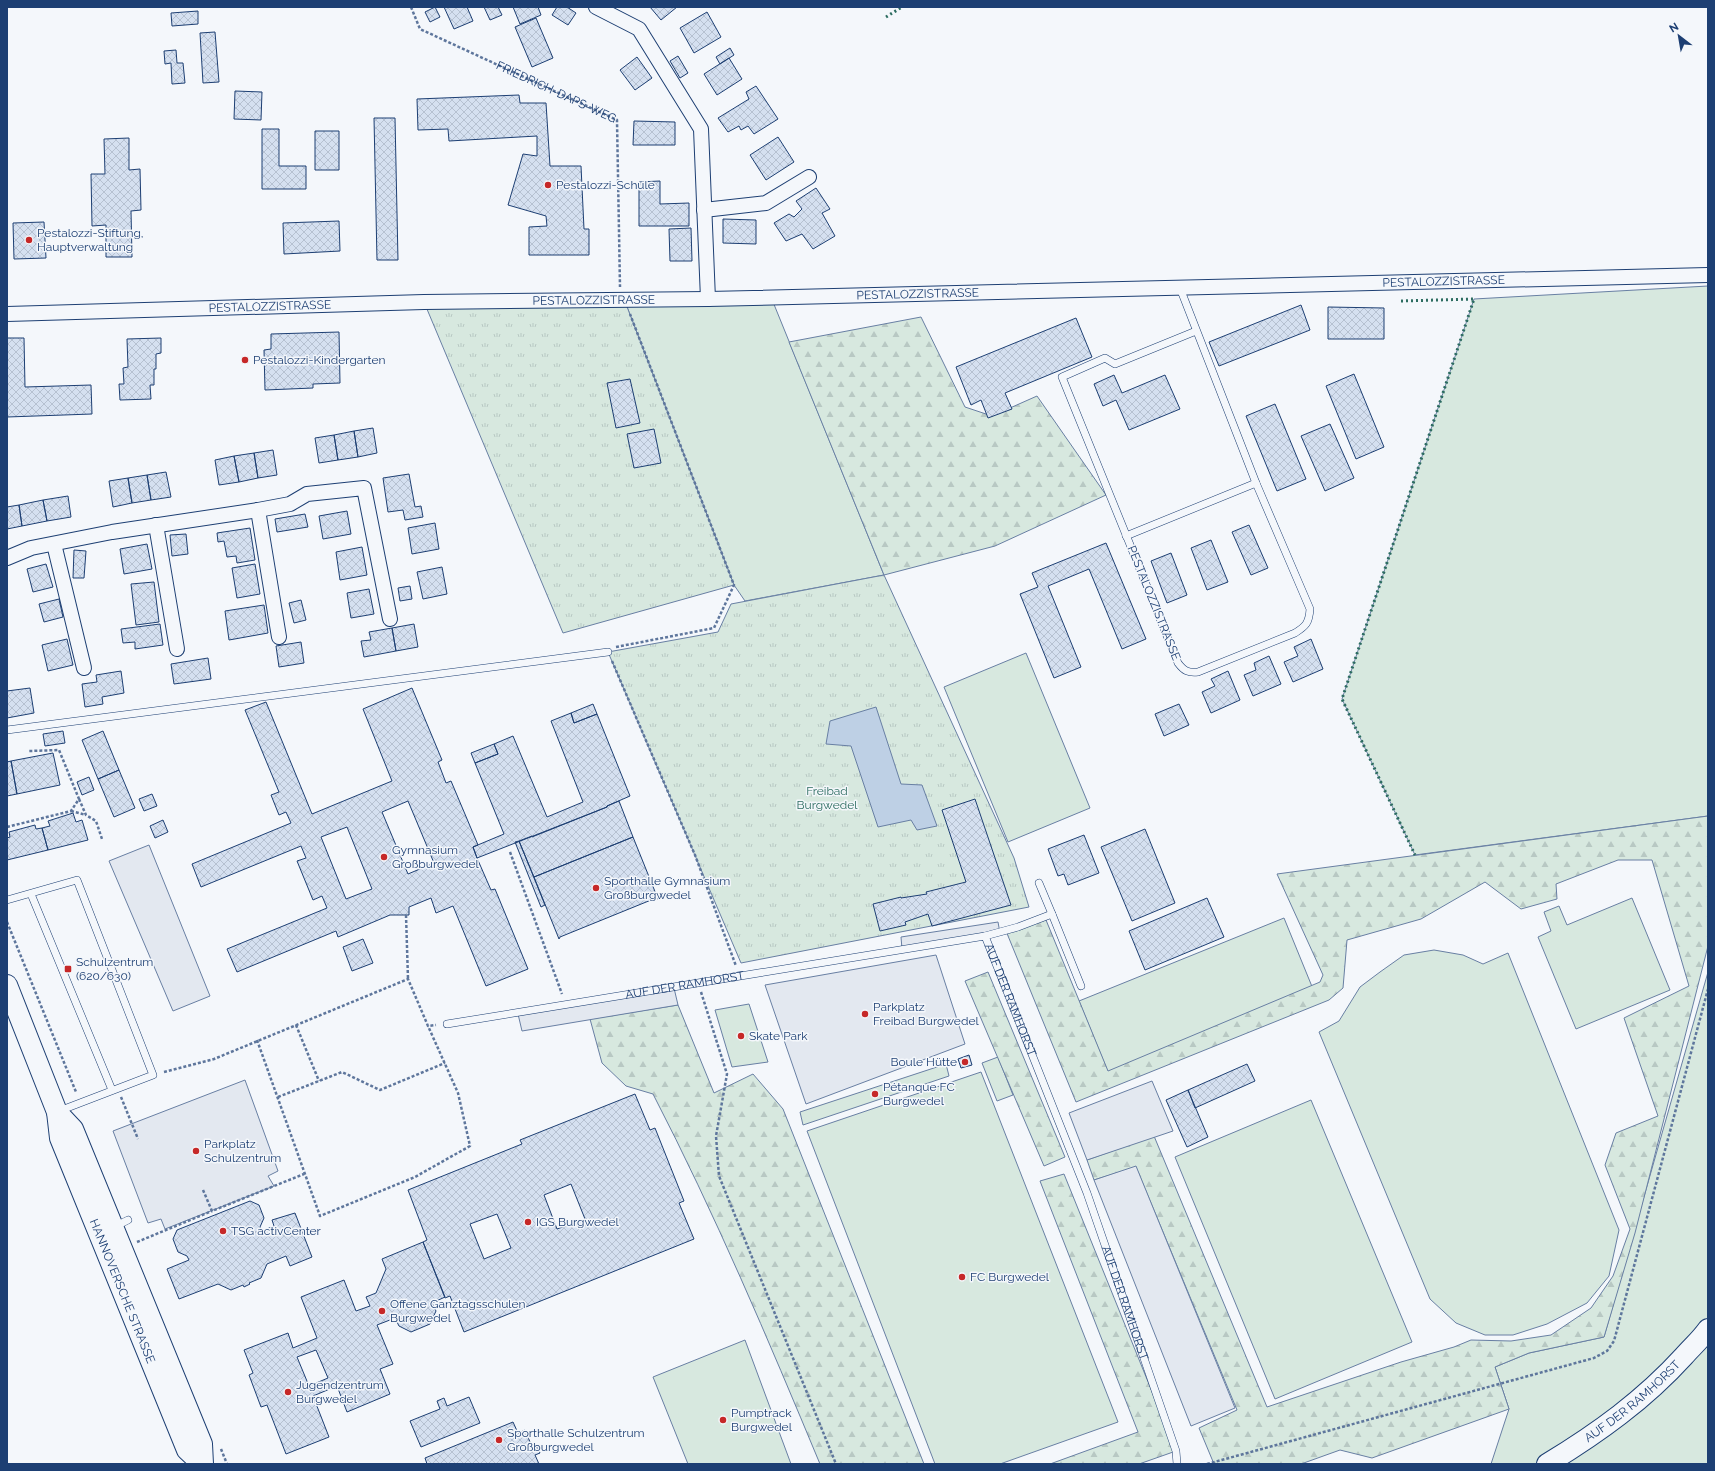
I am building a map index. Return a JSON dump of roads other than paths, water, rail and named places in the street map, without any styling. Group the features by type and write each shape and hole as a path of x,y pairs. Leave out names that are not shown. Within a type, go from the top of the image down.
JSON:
{"main road":[{"name":"HANNOVERSCHE STRASSE","path":"7,985 57,1112 60,1138 113,1227 187,1450 203,1464"},
{"name":"AUF DER RAMHORST","path":"1547,1464 1584,1442 1620,1416 1662,1379 1708,1329"}],"street":[{"path":"596,7 639,29 701,129 708,298"},
{"path":"704,210 766,203 809,177"},
{"name":"PESTALOZZISTRASSE","path":"7,314 424,302 708,298 1708,275"},
{"path":"7,558 31,548 112,532 290,504 307,494 364,488 390,619"},
{"path":"258,510 279,637"},
{"path":"156,525 177,649"},
{"path":"54,544 84,668"}],"lane":[{"name":"PESTALOZZISTRASSE","path":"1180,288 1256,483 1310,609 1310,619 1305,627 1295,633 1198,672 1190,673 1183,670 1178,663 1062,377 1105,358 1115,364 1196,331"},
{"name":"PESTALOZZISTRASSE","path":"1126,536 1256,483"},
{"path":"7,730 608,652"},
{"path":"7,900 77,880 153,1075 57,1112"},
{"path":"1039,883 1081,986"},
{"path":"31,894 114,1089"},
{"path":"986,936 1018,927 1052,914"},
{"name":"AUF DER RAMHORST","path":"447,1024 739,978 986,936 1087,1193 1176,1451 1177,1464"}],"water":[{"path":"876,707 901,784 922,785 937,826 917,830 911,820 878,827 851,746 826,744 830,721"}],"place":[{"name":"Pestalozzi-Schule","path":"548,185"},
{"name":"Pestalozzi-Stiftung, Hauptverwaltung","path":"29,240"},
{"name":"Pestalozzi-Kindergarten","path":"245,360"},
{"name":"Gymnasium Großburgwedel","path":"384,857"},
{"name":"Sporthalle Gymnasium Großburgwedel","path":"596,888"},
{"name":"Schulzentrum (620/630)","path":"68,969"},
{"name":"Parkplatz Freibad Burgwedel","path":"865,1014"},
{"name":"Skate Park","path":"741,1036"},
{"name":"Boule Hütte","path":"965,1062"},
{"name":"Pétanque FC Burgwedel","path":"875,1094"},
{"name":"Parkplatz Schulzentrum","path":"196,1151"},
{"name":"IGS Burgwedel","path":"528,1222"},
{"name":"TSG activCenter","path":"223,1231"},
{"name":"FC Burgwedel","path":"962,1277"},
{"name":"Offene Ganztagsschulen Burgwedel","path":"382,1311"},
{"name":"Jugendzentrum Burgwedel","path":"288,1392"},
{"name":"Pumptrack Burgwedel","path":"723,1420"},
{"name":"Sporthalle Schulzentrum Großburgwedel","path":"499,1440"}],"park label":[{"name":"Freibad Burgwedel","path":"827,798"}]}
